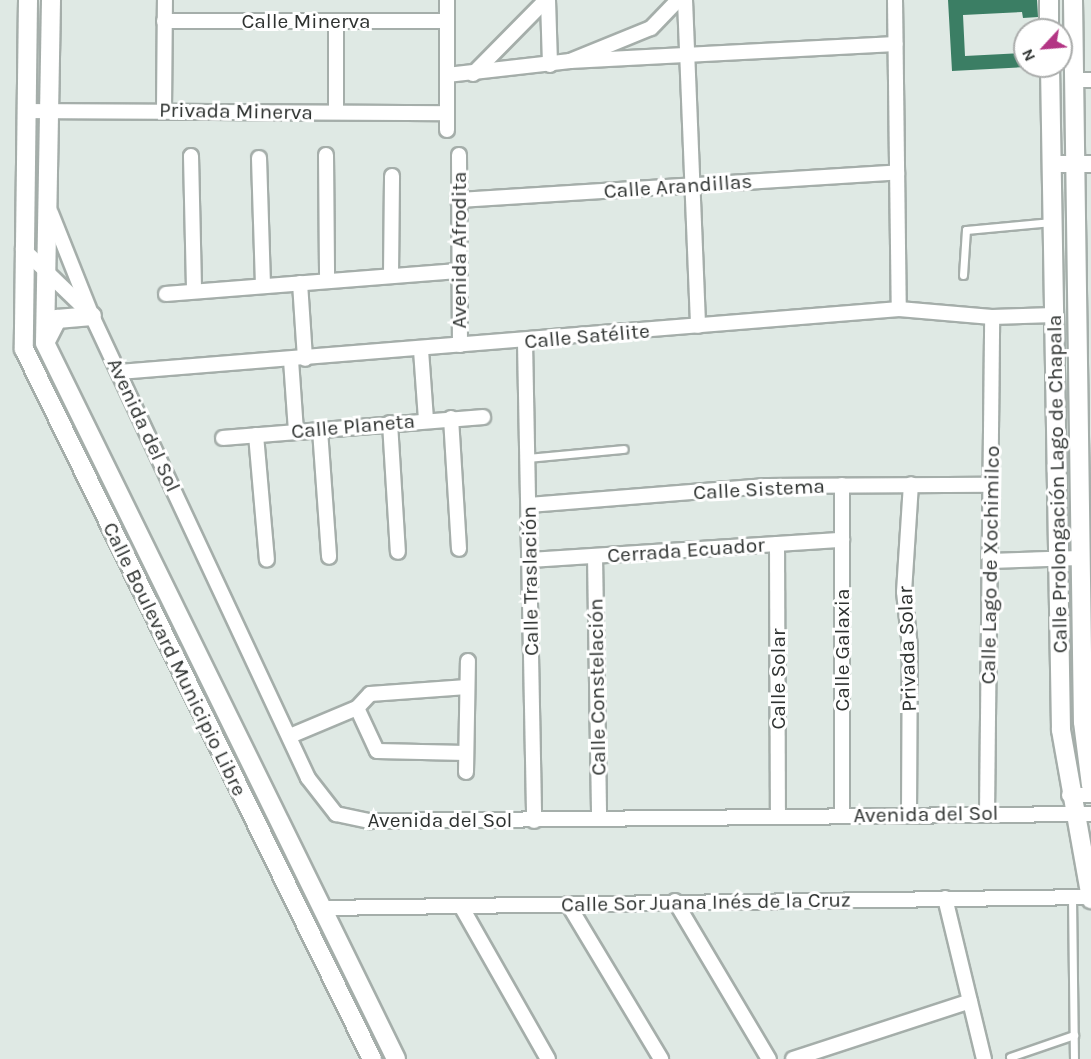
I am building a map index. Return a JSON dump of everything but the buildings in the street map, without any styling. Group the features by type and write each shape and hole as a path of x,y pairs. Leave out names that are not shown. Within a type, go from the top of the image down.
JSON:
{"main road":[{"name":"Calle Boulevard Municipio Libre","path":"28,0 21,319 32,371 372,1059"},
{"name":"Calle Boulevard Municipio Libre","path":"51,0 44,270 45,343 396,1059"},
{"path":"1049,0 1049,18"},
{"name":"Calle Prolongación Lago de Chapala","path":"1072,0 1082,80 1080,558 1083,722 1091,785"},
{"name":"Calle Prolongación Lago de Chapala","path":"1050,78 1061,730 1071,804 1091,898"},
{"path":"45,343 57,319 92,316"}],"street":[{"path":"164,110 165,0"},
{"path":"447,0 447,130"},
{"path":"547,0 550,65"},
{"path":"473,74 547,0"},
{"path":"570,61 651,28 678,0"},
{"path":"686,0 686,52 698,326"},
{"path":"895,0 899,309"},
{"name":"Calle Minerva","path":"165,21 447,21"},
{"path":"336,21 336,112"},
{"path":"447,75 473,74 570,61 686,52 896,44"},
{"name":"Privada Minerva","path":"25,111 447,113"},
{"name":"Avenida Afrodita","path":"459,155 457,271 460,345"},
{"path":"191,156 194,291"},
{"path":"326,156 327,280"},
{"path":"259,158 263,285"},
{"path":"1052,164 1083,164"},
{"name":"Calle Arandillas","path":"458,200 897,172"},
{"path":"392,176 392,275"},
{"name":"Avenida del Sol","path":"46,190 58,238 92,316 316,794 336,814 370,821 534,821 599,818 987,813 1071,804 1091,814"},
{"path":"23,248 92,316"},
{"path":"166,294 457,271"},
{"path":"300,283 305,359"},
{"name":"Calle Satélite","path":"119,372 525,342 899,309 992,317 1054,315"},
{"name":"Calle Lago de Xochimilco","path":"987,813 992,317"},
{"name":"Calle Traslación","path":"525,342 534,821"},
{"path":"422,350 426,420"},
{"path":"291,360 296,431"},
{"name":"Calle Planeta","path":"223,438 483,417"},
{"path":"451,418 459,549"},
{"path":"390,423 398,552"},
{"path":"321,430 329,557"},
{"path":"256,435 267,560"},
{"name":"Privada Solar","path":"909,814 910,647 904,592 911,484"},
{"name":"Calle Sistema","path":"529,505 842,485 991,485"},
{"name":"Calle Galaxia","path":"842,485 842,815"},
{"name":"Cerrada Ecuador","path":"530,560 842,540"},
{"name":"Calle Solar","path":"777,544 778,815"},
{"name":"Calle Constelación","path":"595,556 599,818"},
{"path":"990,561 1080,558"},
{"path":"466,772 468,661"},
{"path":"290,736 357,708 370,694 467,687"},
{"path":"357,708 377,751 466,753"},
{"path":"1071,804 1091,795"},
{"path":"945,898 984,1059"},
{"name":"Calle Sor Juana Inés de la Cruz","path":"322,908 945,898 1091,898"},
{"path":"675,902 769,1059"},
{"path":"568,904 661,1059"},
{"path":"461,906 548,1059"},
{"path":"792,1059 970,1001"}],"lane":[{"path":"963,275 966,230 1053,222"},
{"path":"528,458 624,449"},
{"path":"1072,897 1074,1059"},
{"path":"1010,1057 1074,1035"}]}
